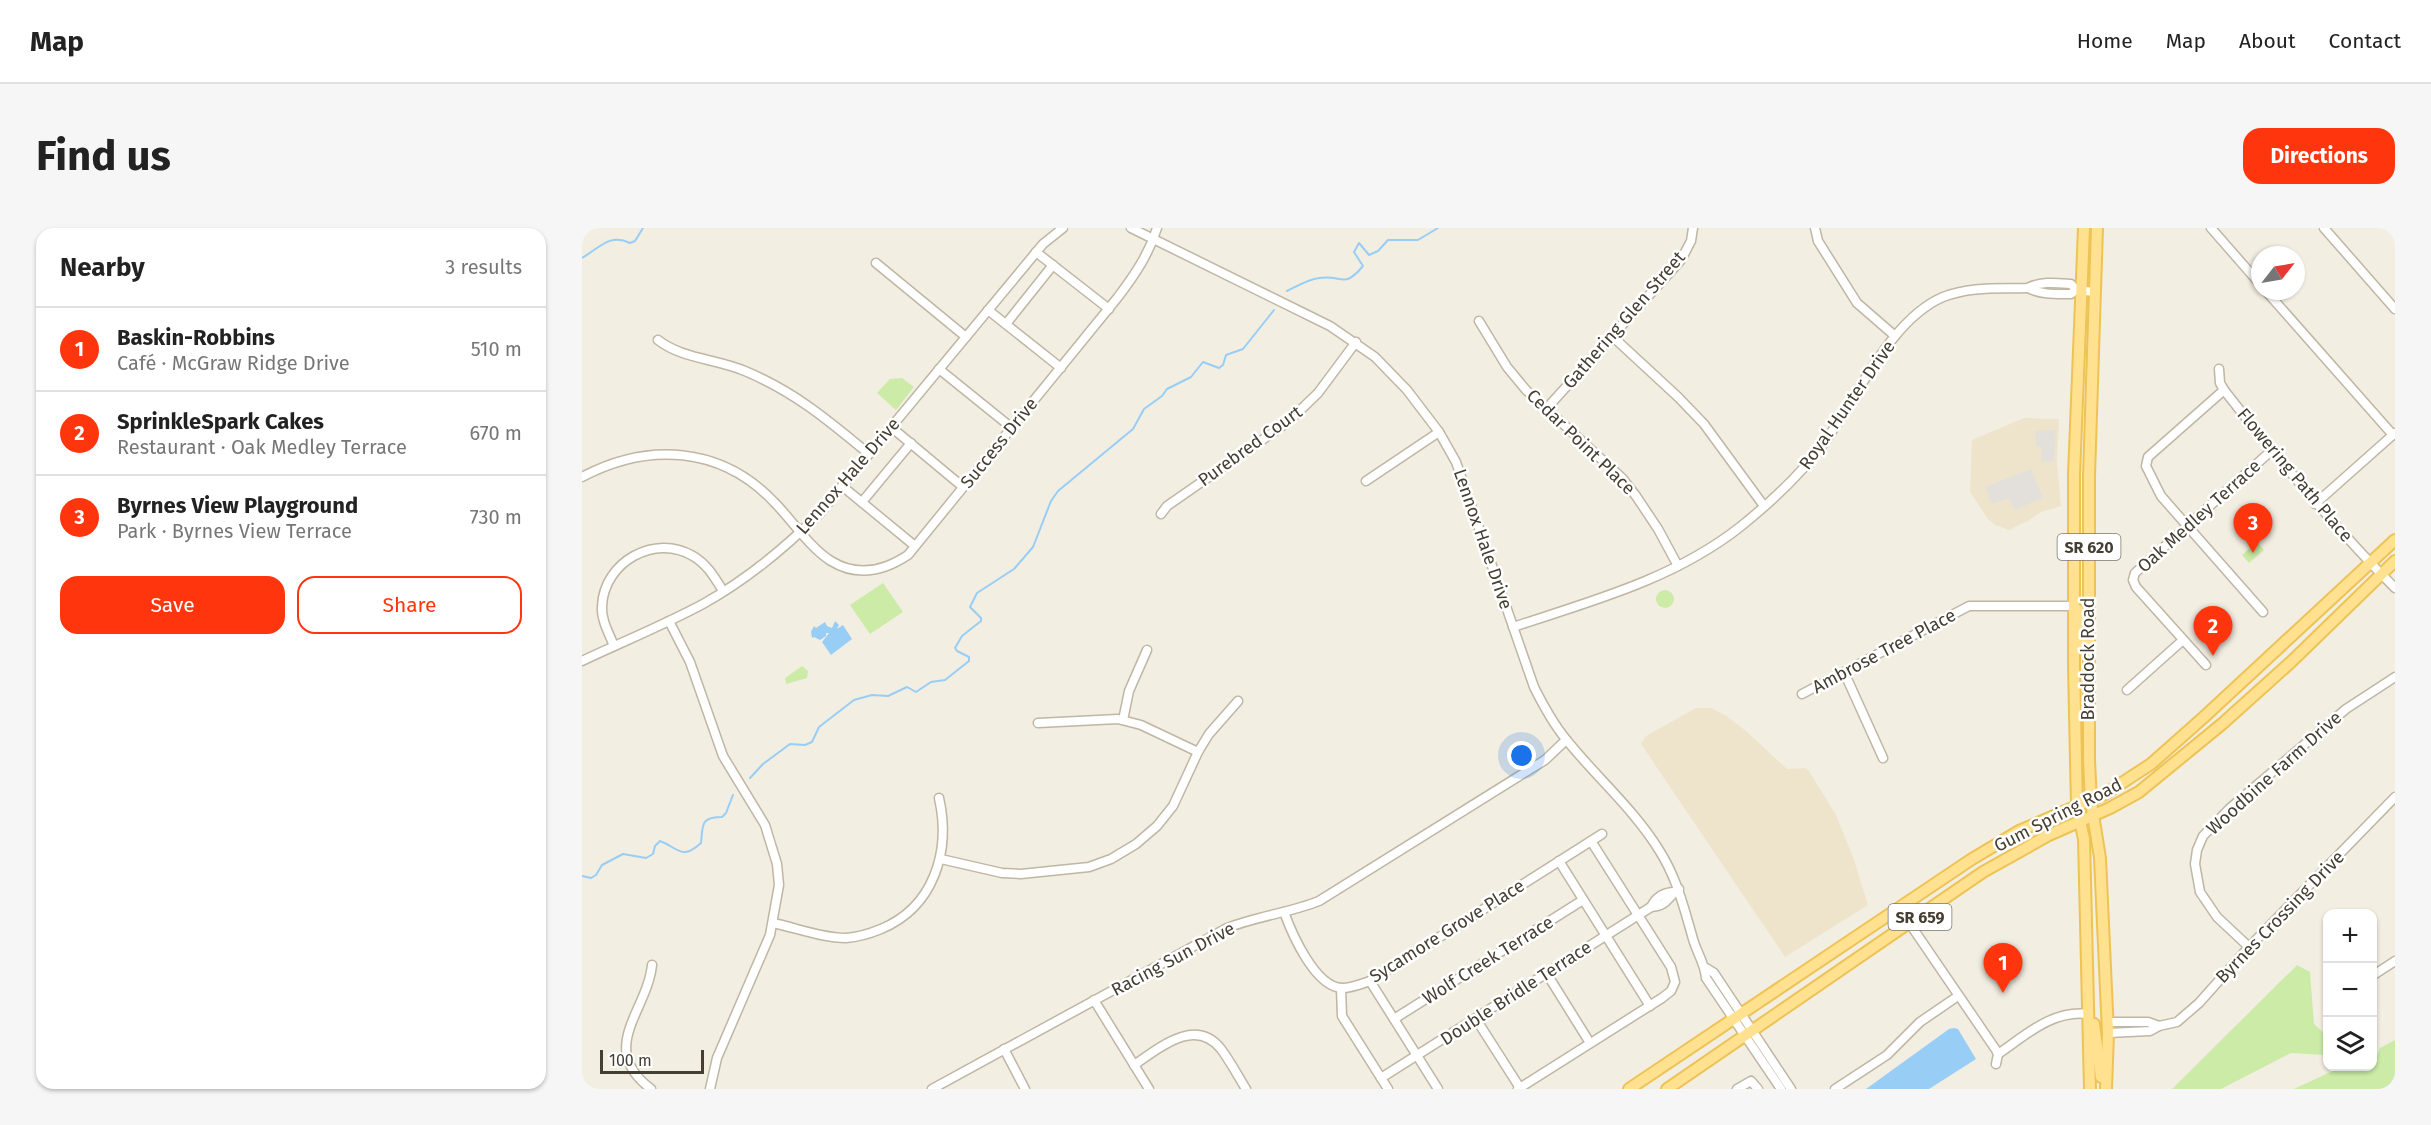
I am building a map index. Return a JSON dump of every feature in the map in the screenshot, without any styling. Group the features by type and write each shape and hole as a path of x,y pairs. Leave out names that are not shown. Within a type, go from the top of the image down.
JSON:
{"main road":[{"name":"Braddock Road","path":"2084,228 2078,290 2073,606 2077,807 2084,839 2090,1089"},
{"name":"Braddock Road","path":"2097,228 2089,541 2089,670 2091,802 2100,858 2107,1028 2104,1089"},
{"path":"2074,474 2081,481 2083,488 2083,532 2089,541"},
{"name":"Gum Spring Road","path":"1629,1089 1899,908 2019,831 2091,802 2115,789 2151,764 2395,540"},
{"name":"Gum Spring Road","path":"1667,1089 2007,858 2049,835 2093,816 2155,781 2291,662 2395,561"},
{"path":"2073,606 2079,610 2082,656 2089,670"},
{"path":"2088,1014 2096,1029 2104,1089"}],"street":[{"name":"Lennox Hale Drive","path":"582,661 669,621 723,591 756,568 801,531 869,454 1036,252 1055,233 1064,228"},
{"name":"Lennox Hale Drive","path":"1131,228 1307,313 1356,342 1407,390 1438,432 1456,462 1467,488 1534,687 1545,709 1566,740 1642,825 1660,852 1677,890 1696,950 1706,968 1714,974 1737,1016 1750,1033"},
{"name":"Success Drive","path":"582,477 600,468 644,455 699,457 726,467 749,480 773,501 830,560 851,569 881,569 902,558 915,546 1109,309 1135,274 1154,239 1157,228"},
{"name":"Gathering Glen Street","path":"1547,408 1681,260 1691,241 1693,228"},
{"path":"1815,228 1818,241 1857,303 1895,336"},
{"path":"2211,228 2251,274"},
{"path":"2324,228 2395,309"},
{"path":"1036,252 1109,309"},
{"path":"876,263 966,337"},
{"path":"1005,324 1053,265"},
{"name":"Royal Hunter Drive","path":"1513,627 1619,592 1678,566 1738,528 1802,471 1822,446 1895,336 1918,312 1942,298 1959,291 1978,288 2028,288 2038,293 2067,294 2078,290 2094,292"},
{"path":"2274,300 2394,434 2315,504"},
{"path":"988,310 1060,368"},
{"name":"Cedar Point Place","path":"1479,321 1507,367 1526,390 1622,478 1636,496 1678,566"},
{"path":"1612,336 1704,424 1764,506"},
{"path":"658,340 672,349 729,364 770,382 811,406 869,454"},
{"name":"Purebred Court","path":"1161,514 1167,506 1288,422 1318,393 1356,342"},
{"path":"939,369 1012,428"},
{"name":"Flowering Path Place","path":"2219,369 2220,383 2224,390 2271,451 2315,504 2395,588"},
{"path":"2224,390 2148,457 2146,466 2161,496 2263,612"},
{"path":"891,427 963,487"},
{"path":"1366,481 1438,432"},
{"path":"861,502 911,443"},
{"name":"Oak Medley Terrace","path":"2206,665 2136,586 2133,580 2135,573 2271,451"},
{"path":"842,486 915,546"},
{"path":"614,646 603,617 604,594 616,570 638,553 664,548 683,551 708,569 723,591"},
{"name":"Ambrose Tree Place","path":"1802,694 1969,606 2073,606"},
{"path":"669,621 690,662 723,756 757,810 771,839 779,885 770,935 717,1058 711,1089"},
{"path":"2127,690 2183,640"},
{"path":"1123,720 1129,691 1147,650"},
{"path":"1844,672 1883,758"},
{"name":"Woodbine Farm Drive","path":"2249,947 2217,917 2200,892 2195,864 2197,850 2203,836 2229,809 2346,709 2395,677"},
{"path":"940,859 1002,873 1021,874 1089,867 1111,859 1136,844 1169,812 1198,752 1213,728 1238,701"},
{"path":"1038,723 1093,719 1123,720 1156,731 1198,752"},
{"name":"Racing Sun Drive","path":"932,1089 1227,928 1246,920 1300,909 1319,901 1545,760 1566,740"},
{"name":"Byrnes Crossing Drive","path":"2107,1028 2150,1031 2159,1026 2177,1022 2199,1003 2249,947 2395,797"},
{"path":"773,922 833,937 865,935 890,925 911,912 925,895 940,859 943,816 939,798"},
{"name":"Sycamore Grove Place","path":"1341,988 1370,981 1602,834"},
{"path":"1476,1018 1519,1088 1671,991 1675,978 1671,967 1591,841"},
{"path":"1559,861 1650,1006"},
{"name":"Double Bridle Terrace","path":"1381,1078 1651,907 1655,900 1666,892 1677,890"},
{"name":"Wolf Creek Terrace","path":"1394,1019 1583,900"},
{"path":"1899,908 1998,1054"},
{"path":"1284,912 1289,928 1315,971 1322,979 1341,988 1342,1016 1388,1089"},
{"path":"2377,973 2395,961"},
{"path":"651,1089 634,1074 628,1062 626,1048 627,1032 649,985 652,965"},
{"path":"1547,974 1590,1043"},
{"path":"1370,981 1438,1089"},
{"path":"1834,1089 1887,1055 1920,1022 1958,996"},
{"path":"1094,1000 1149,1089"},
{"path":"1996,1064 1998,1054 2053,1018 2070,1013 2088,1014"},
{"path":"1750,1033 1781,1089"},
{"path":"1750,1033 1791,1089"},
{"path":"1134,1065 1172,1040 1192,1034 1204,1037 1220,1048 1246,1089"},
{"path":"1004,1049 1025,1089"},
{"path":"1737,1089 1749,1081 1754,1083 1758,1089"}],"shaded area":[{"path":"2024,418 2059,419 2057,462 2061,506 2041,512 2009,530 1995,525 1988,519 1970,492 1972,440"},
{"path":"2056,430 2054,461 2041,462 2042,447 2036,446 2035,431"},
{"path":"2031,469 2043,498 2014,510 2009,498 1992,504 1985,487"},
{"path":"1696,708 1711,708 1725,715 1787,769 1805,768 1809,771 1836,815 1853,857 1868,905 1785,957 1641,744 1646,736"}],"green space":[{"path":"902,378 914,387 896,410 877,393 890,379"},
{"path":"2257,542 2264,550 2249,563 2242,555"},
{"path":"883,583 903,612 870,634 850,605"},
{"path":"1661,590 1669,590 1674,595 1672,606 1661,608 1656,603 1656,595"},
{"path":"802,666 808,671 807,678 786,684 785,678"},
{"path":"2297,965 2310,972 2314,1024 2323,1032 2323,1055 2291,1053 2221,1089 2172,1089"},
{"path":"2395,1040 2395,1089 2294,1089 2332,1071 2377,1071 2377,1055 2380,1048"}],"water":[{"path":"835,621 839,625 837,629 843,625 852,639 831,655 822,642 829,633 826,633 826,636 820,640 812,638 811,632 814,626 816,628 825,622 832,628"},
{"path":"1949,1029 1958,1029 1976,1059 1929,1089 1866,1089"}],"waterway":[{"path":"582,258 611,241 623,240 630,243 635,241 643,228"},
{"path":"1287,291 1315,279 1327,277 1342,280 1351,277 1363,266 1354,252 1359,243 1369,255 1378,251 1388,240 1418,240 1438,228"},
{"path":"750,778 763,764 790,744 805,745 812,742 819,727 854,700 872,695 888,696 907,687 916,692 931,682 945,680 969,661 969,657 955,648 962,636 981,621 981,618 970,607 977,593 1014,569 1033,547 1051,501 1058,491 1133,429 1144,409 1162,396 1167,389 1191,377 1203,362 1219,368 1223,365 1226,355 1243,349 1274,310"},
{"path":"582,876 591,878 596,875 602,865 623,854 646,858 653,854 655,846 660,841 680,851 689,851 701,843 706,820 722,817 733,795"}],"place":[{"name":"Byrnes View Playground","path":"2253,553"},
{"name":"SprinkleSpark Cakes","path":"2213,656"},
{"name":"Baskin-Robbins","path":"2003,993"}]}
